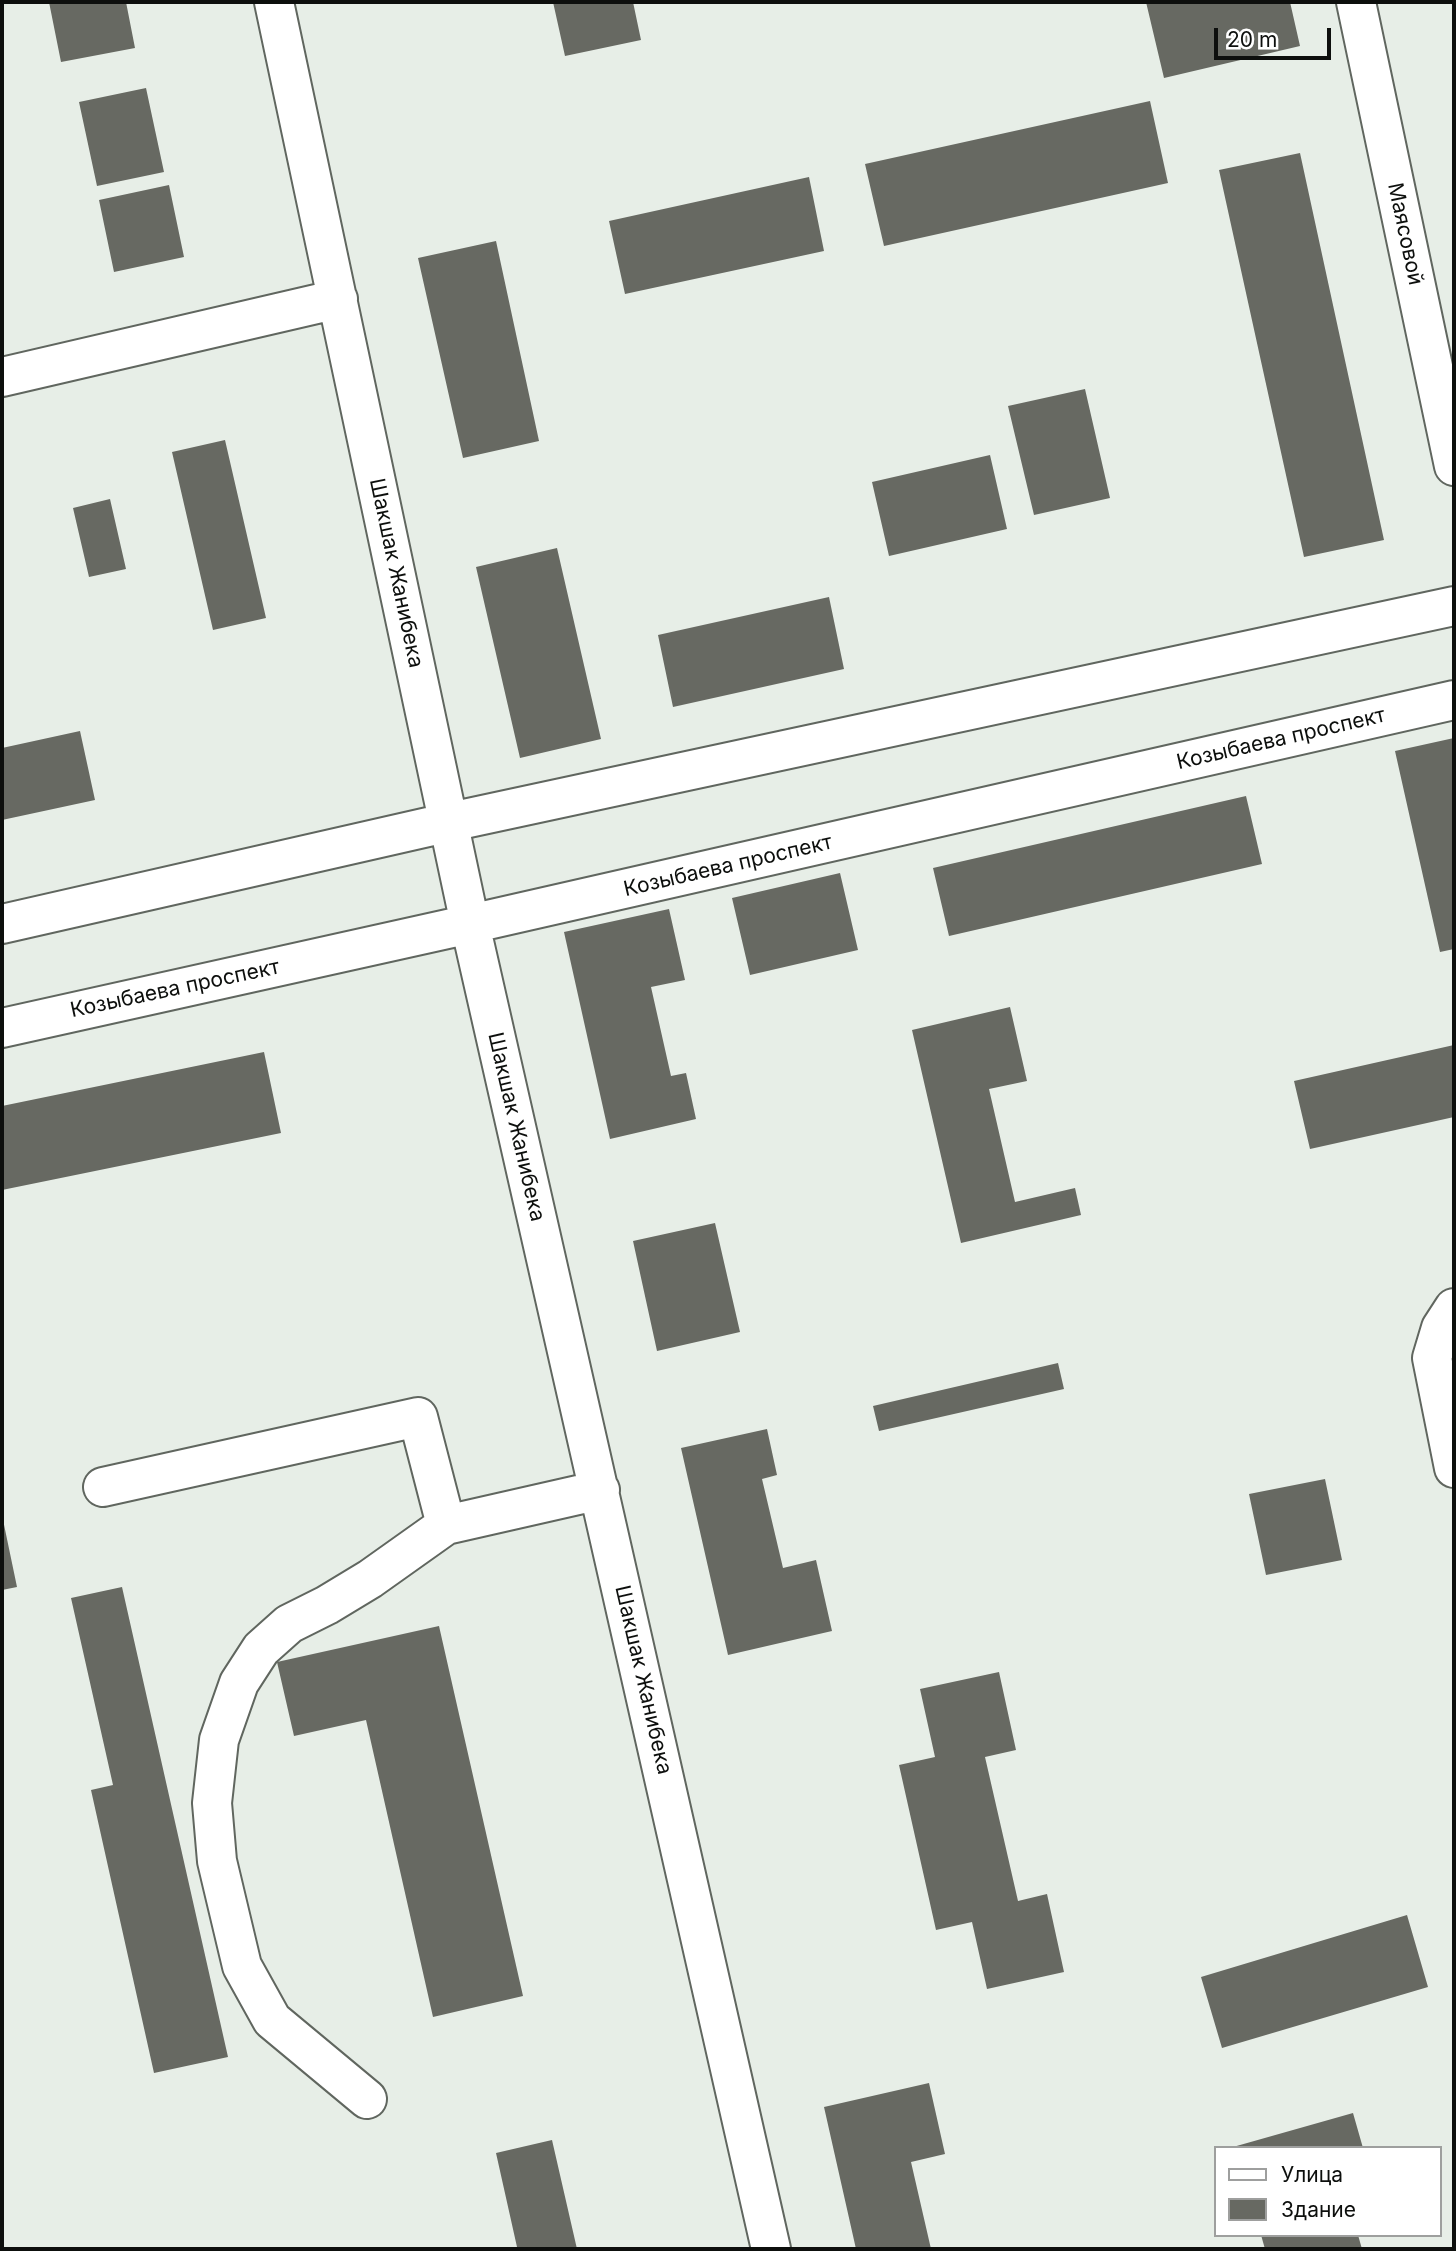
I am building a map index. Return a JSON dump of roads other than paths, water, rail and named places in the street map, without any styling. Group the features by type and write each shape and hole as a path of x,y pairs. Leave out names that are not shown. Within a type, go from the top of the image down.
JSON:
{"street":[{"name":"Шакшак Жанибека","path":"274,2 470,925 771,2249"},
{"name":"Маясовой","path":"1356,2 1454,467"},
{"path":"2,377 338,299"},
{"path":"2,923 450,822 1454,606"},
{"name":"Козыбаева проспект","path":"2,1028 470,925 1454,700"},
{"path":"1454,1308 1441,1328 1432,1358 1454,1468"},
{"path":"103,1487 418,1418 446,1525"},
{"path":"367,2099 272,2021 242,1966 217,1860 212,1803 219,1740 239,1683 261,1649 289,1624 370,1579 446,1525 600,1490"}]}
